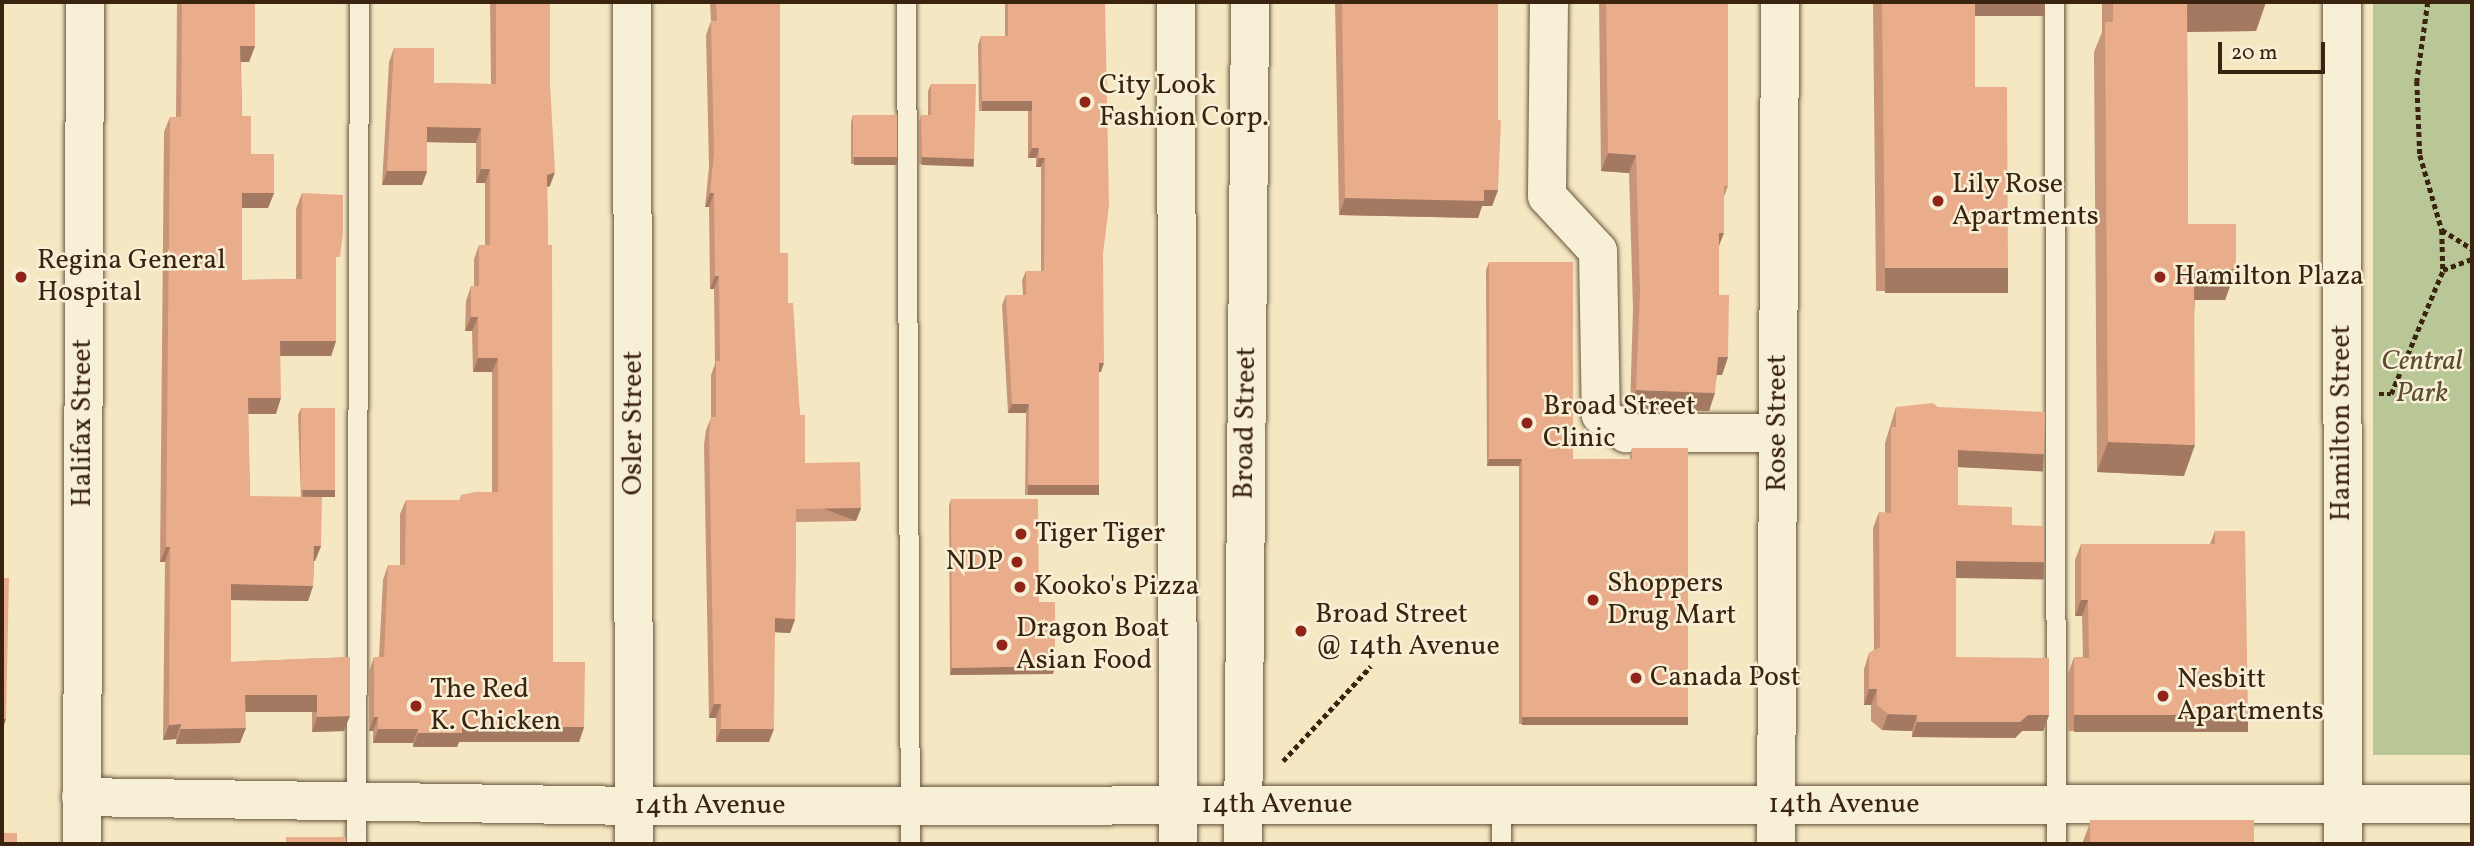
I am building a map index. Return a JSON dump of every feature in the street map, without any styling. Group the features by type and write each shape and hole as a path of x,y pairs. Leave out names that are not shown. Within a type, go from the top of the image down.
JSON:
{"street":[{"name":"Halifax Street","path":"82,844 85,2"},
{"name":"Osler Street","path":"632,2 634,844"},
{"path":"1176,2 1178,844"},
{"name":"Broad Street","path":"1242,844 1250,2"},
{"path":"1549,2 1547,196 1598,251 1601,415 1626,433 1778,433"},
{"name":"Rose Street","path":"1776,844 1780,2"},
{"name":"Hamilton Street","path":"2342,2 2343,844"},
{"name":"14th Avenue","path":"81,797 356,804 635,806 2472,804"}],"lane":[{"path":"356,844 359,2"},
{"path":"906,2 910,844"},
{"path":"2054,2 2056,844"},
{"path":"1501,805 1501,844"}],"path":[{"path":"2342,395 2391,394 2443,270 2442,230 2425,181 2417,118 2428,2"},
{"path":"2442,230 2472,249"},
{"path":"2443,270 2472,259"},
{"path":"1242,806 1371,666"}],"green space":[{"name":"Central Park","path":"2373,2 2472,2 2472,755 2373,755"}],"building":[{"path":"182,2 255,2 255,46 240,46 242,116 251,116 251,154 274,154 274,193 242,193 242,280 302,279 302,193 343,195 343,232 340,257 336,257 336,341 280,341 281,398 248,398 250,496 322,497 321,546 314,546 313,586 231,584 231,662 350,657 350,716 317,717 317,695 245,695 246,728 181,729 181,724 169,725 170,547 166,547 170,117 181,117"},
{"path":"496,2 550,2 550,84 555,172 547,175 548,245 552,245 553,662 585,662 584,727 462,727 462,733 378,729 378,717 374,717 374,657 384,657 388,565 405,565 406,500 461,500 461,495 498,492 498,358 478,358 478,317 471,317 471,286 479,286 479,245 490,245 490,169 481,169 481,128 427,127 427,171 387,171 394,48 434,48 434,83 496,84"},
{"path":"716,2 780,2 780,253 788,253 788,303 793,303 800,415 805,415 805,463 860,462 861,508 796,509 795,619 775,618 774,729 721,729 721,704 714,704 709,432 711,417 716,417 716,361 720,361 719,276 715,276 714,193 710,193 714,153 711,21 717,21"},
{"path":"1008,2 1105,2 1109,205 1103,254 1104,363 1099,363 1099,485 1028,485 1029,404 1012,404 1006,295 1026,295 1026,271 1044,271 1045,158 1039,158 1039,148 1032,148 1032,101 982,101 981,36 1008,36"},
{"path":"1342,2 1498,2 1498,120 1501,120 1498,190 1484,190 1484,201 1345,198"},
{"path":"1606,2 1728,2 1728,186 1724,186 1724,233 1719,233 1719,295 1729,295 1728,357 1718,357 1715,393 1636,390 1640,291 1636,155 1608,153"},
{"path":"1882,2 1975,2 1975,87 2007,87 2008,268 1885,268"},
{"name":"Hamilton Plaza","path":"2113,2 2187,2 2188,224 2236,224 2236,269 2194,270 2195,445 2108,442 2105,22 2113,22"},
{"path":"931,84 976,84 974,159 922,157 921,115 931,115"},
{"path":"853,115 897,115 897,157 853,157"},
{"path":"1489,262 1573,262 1573,459 1632,459 1632,448 1688,448 1688,717 1522,717 1522,459 1489,459"},
{"path":"1933,403 1938,407 2045,412 2044,454 1958,450 1958,505 2012,507 2012,525 2044,526 2044,562 1956,561 1956,657 2049,658 2049,715 2028,715 2020,722 1917,722 1917,715 1888,714 1877,705 1877,689 1869,689 1869,653 1880,647 1879,512 1891,513 1891,427 1896,427 1896,407"},
{"path":"301,408 335,408 335,490 301,490"},
{"path":"951,499 1038,499 1039,602 1055,602 1055,666 952,668"},
{"path":"2215,531 2245,531 2248,715 2074,715 2074,657 2089,658 2088,600 2081,600 2081,544 2215,544"},
{"path":"2,578 9,578 6,719 2,719"},
{"path":"2090,820 2254,820 2254,844 2090,844"},
{"path":"2,833 17,833 17,844 2,844"},
{"path":"286,837 346,837 346,844 286,844"}],"place":[{"name":"City Look Fashion Corp.","path":"1085,102"},
{"name":"Lily Rose Apartments","path":"1938,201"},
{"name":"Regina General Hospital","path":"21,277"},
{"name":"Hamilton Plaza","path":"2160,277"},
{"name":"Broad Street Clinic","path":"1527,423"},
{"name":"Tiger Tiger","path":"1021,534"},
{"name":"NDP","path":"1017,562"},
{"name":"Kooko's Pizza","path":"1020,587"},
{"name":"Shoppers Drug Mart","path":"1593,600"},
{"name":"Broad Street @ 14th Avenue","path":"1301,631"},
{"name":"Dragon Boat Asian Food","path":"1002,645"},
{"name":"Canada Post","path":"1636,678"},
{"name":"Nesbitt Apartments","path":"2163,696"},
{"name":"The Red K. Chicken","path":"416,706"}]}
